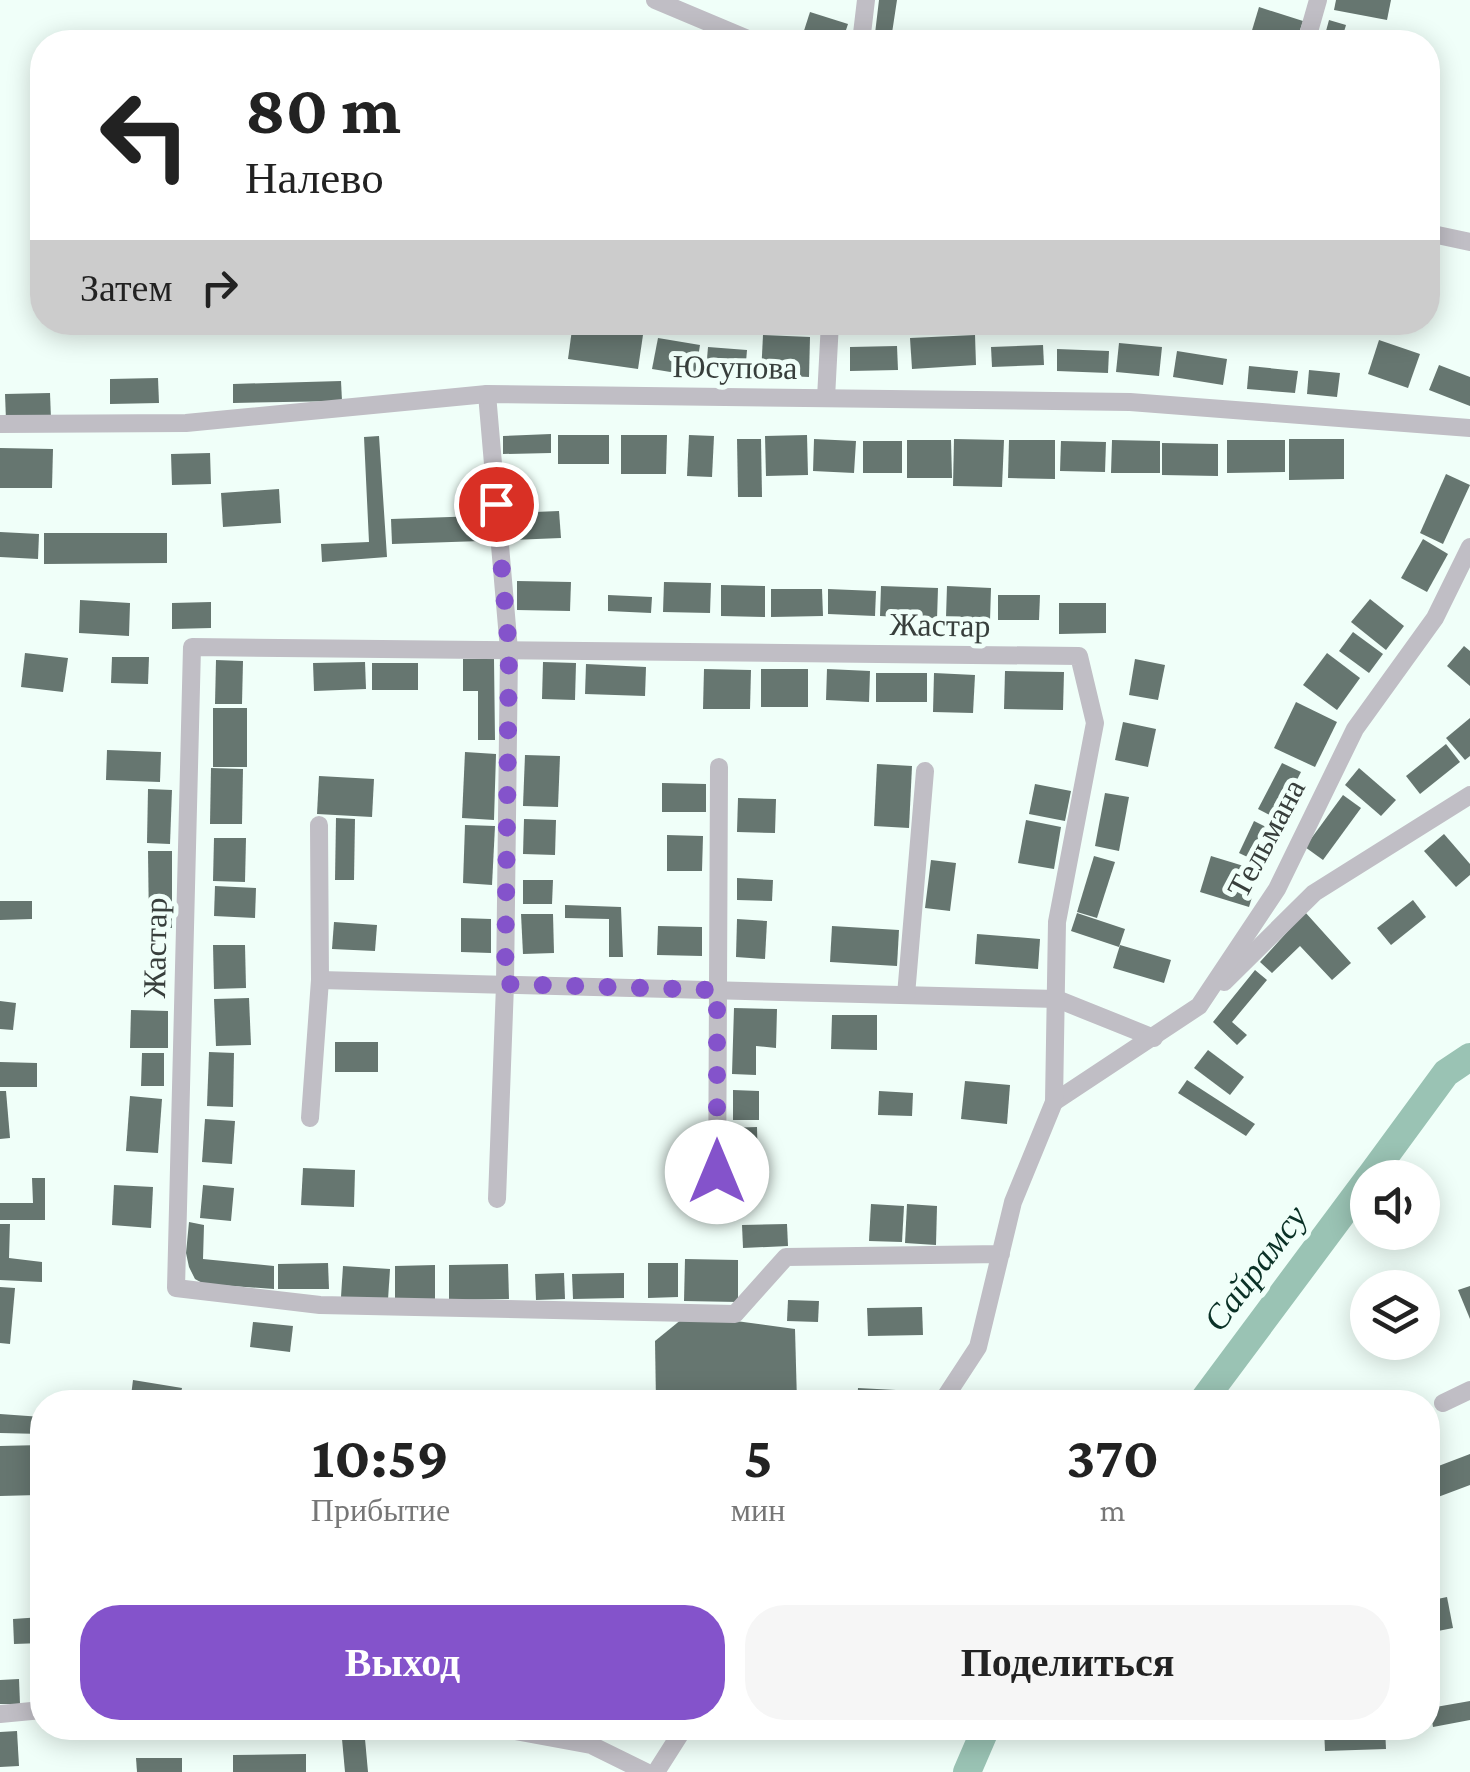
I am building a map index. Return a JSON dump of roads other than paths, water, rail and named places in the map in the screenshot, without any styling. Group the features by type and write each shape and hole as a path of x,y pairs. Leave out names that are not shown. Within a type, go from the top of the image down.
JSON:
{"street":[{"path":"656,0 727,30"},
{"path":"862,30 866,0"},
{"path":"1309,30 1318,0"},
{"path":"1440,236 1470,242"},
{"path":"826,398 829,335"},
{"path":"486,394 509,650 505,984 497,1198"},
{"name":"Юсупова","path":"0,424 186,423 486,394 1130,402 1470,428"},
{"name":"Тельмана","path":"1054,1102 1198,1006 1276,889 1355,730 1435,618 1470,547"},
{"name":"Жастар","path":"1001,1254 786,1258 735,1314 320,1305 176,1288 192,647 1079,656 1095,723 1057,922 1057,999"},
{"path":"717,1209 719,768"},
{"path":"906,995 924,772"},
{"path":"1198,1006 1314,893 1470,795"},
{"path":"310,1118 320,980 319,825"},
{"path":"320,980 1057,999 1154,1038"},
{"path":"950,1390 978,1347 1014,1202 1054,1102 1057,999"},
{"path":"1443,1403 1470,1390"},
{"path":"0,1714 30,1711"},
{"path":"561,1740 591,1746 646,1772"},
{"path":"656,1772 676,1740"}],"waterway":[{"name":"Сайрамсу","path":"1382,1160 1446,1073 1470,1057"},
{"name":"Сайрамсу","path":"1211,1390 1350,1203"},
{"name":"Сайрамсу","path":"967,1772 981,1740"}]}
